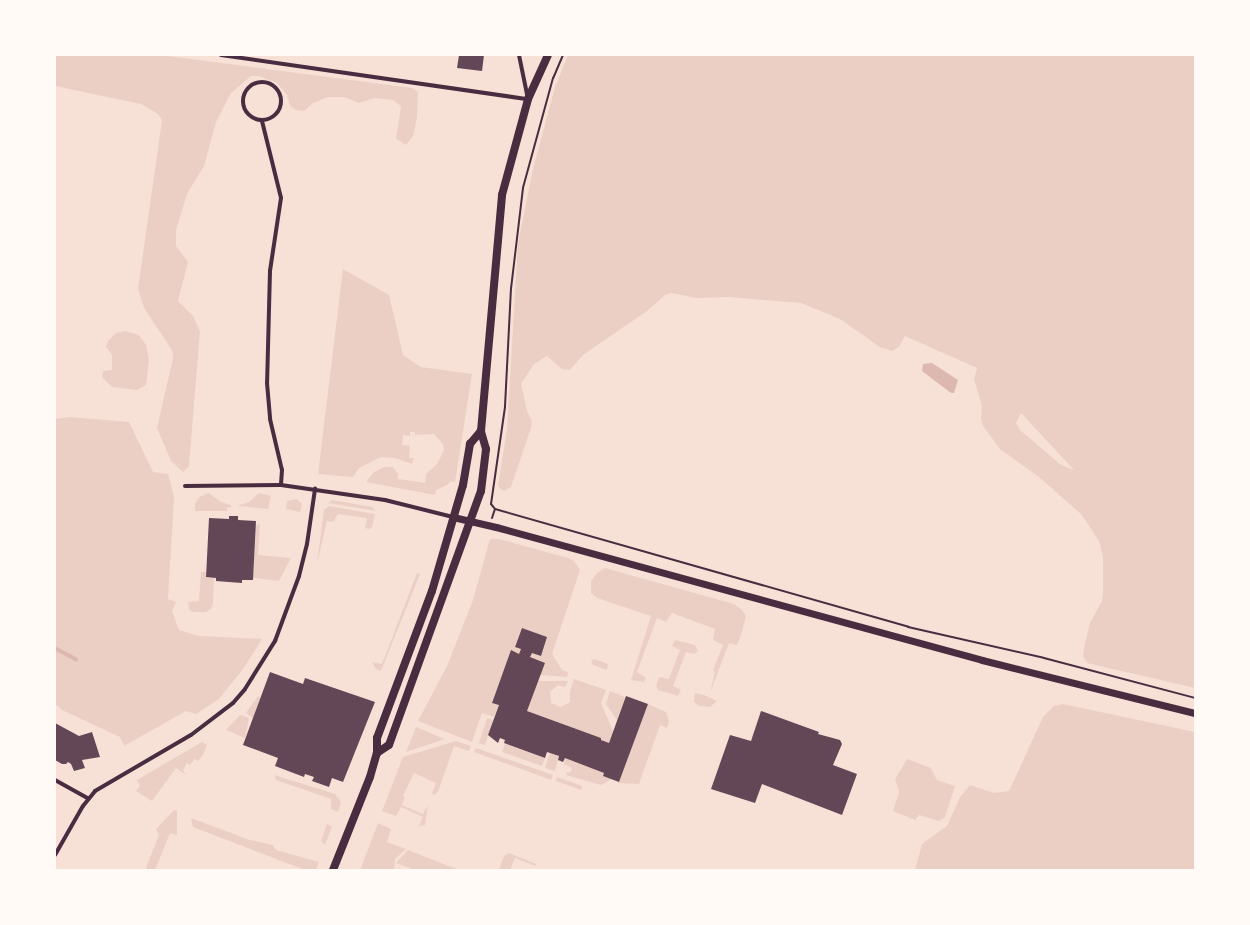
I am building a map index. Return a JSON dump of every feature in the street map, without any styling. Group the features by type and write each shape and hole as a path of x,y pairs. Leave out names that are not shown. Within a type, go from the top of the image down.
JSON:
{"main road":[{"path":"377,753 389,745 481,491 486,449 481,431 502,195 528,99 548,55"},
{"path":"333,870 377,753 377,738 432,591 453,517 470,444 481,431"},
{"path":"453,517 982,660 1195,713"}],"street":[{"path":"221,55 528,99 519,55"},
{"path":"262,121 276,115 282,103 281,96 274,86 261,82 249,87 243,104 248,114 262,121 281,198 270,271 267,383 270,419 282,470 281,485"},
{"path":"185,486 281,485 385,500 453,517"},
{"path":"55,854 88,798 110,780 210,722 245,689 275,641 299,576 307,544 315,489"},
{"path":"55,780 88,798"}],"path":[{"path":"563,55 553,78 523,188 511,288 505,407 491,504 495,509 908,627 1044,658 1195,698"}],"shaded area":[{"path":"55,55 160,55 412,88 418,92 417,118 413,136 406,145 396,139 401,106 393,100 374,98 359,103 344,97 328,97 313,103 304,111 296,110 290,106 287,95 277,83 259,76 251,76 231,93 216,122 204,166 187,194 176,230 176,246 188,262 178,301 193,316 200,331 189,466 183,472 171,461 157,428 173,358 172,350 144,308 138,289 162,120 158,114 141,104 55,86"},
{"path":"568,55 1195,55 1195,688 1087,663 1083,656 1084,647 1090,623 1102,601 1103,593 1103,558 1099,541 1082,515 1039,477 1000,449 983,426 981,419 982,406 974,379 977,368 905,336 899,347 892,351 880,347 840,319 801,303 729,297 697,298 672,293 665,295 647,311 583,355 570,370 562,369 547,356 534,364 521,384 527,411 532,421 531,428 511,487 504,491 501,489 498,486 507,429 518,243 533,169 555,87","holes":["1021,413 1074,470 1061,465 1020,430 1016,423"]},
{"path":"343,269 389,295 403,355 421,367 472,374 455,482 451,481 447,485 436,490 435,495 366,482 374,472 384,467 393,467 398,474 398,479 425,483 426,474 437,464 444,450 443,444 434,434 415,435 415,432 410,432 410,436 403,435 402,445 410,446 409,458 414,458 412,464 395,458 381,457 359,468 353,477 318,474"},
{"path":"125,331 139,335 146,345 149,359 146,385 137,390 112,387 102,377 103,371 112,370 112,355 106,347 108,341 116,333"},
{"path":"932,363 958,380 954,393 951,393 922,371 923,364"},
{"path":"69,417 129,422 153,472 168,474 174,497 168,599 176,602 172,611 179,630 199,636 262,639 243,669 219,699 196,714 186,711 124,746 120,737 62,710 55,704 55,419"},
{"path":"209,493 221,502 231,505 231,507 227,508 227,511 195,511 195,504 199,497"},
{"path":"259,493 271,496 268,509 237,506 249,502"},
{"path":"297,499 302,504 300,512 286,509 287,501"},
{"path":"332,500 372,507 376,511 328,503"},
{"path":"329,506 375,514 372,527 369,529 365,528 367,518 338,514 333,522 327,521 317,564 324,510"},
{"path":"260,523 258,555 291,558 279,581 253,578 256,526"},
{"path":"490,539 499,539 568,558 574,561 580,570 552,654 562,670 568,672 567,677 540,675 530,657 532,653 541,656 547,637 522,628 515,646 521,649 519,654 511,651 492,702 499,705 494,717 482,713 472,742 418,721 447,666 473,600"},
{"path":"605,568 734,604 742,610 746,616 741,635 737,645 729,643 710,693 715,672 713,670 723,645 713,640 715,629 672,613 666,622 657,618 637,672 646,678 644,682 631,680 651,616 597,598 591,593 591,581 597,573"},
{"path":"201,572 206,572 206,577 214,578 213,603 211,609 206,612 193,612 189,609 188,602 199,601"},
{"path":"417,573 420,574 381,671 376,669 372,662 382,664"},
{"path":"675,640 695,645 698,651 694,654 686,652 673,686 681,690 678,696 658,690 656,686 659,677 669,679 680,650 672,646"},
{"path":"594,659 608,664 607,670 593,665 591,661"},
{"path":"574,679 606,690 601,703 613,731 609,743 601,740 601,738 527,711 538,681 568,681 565,687 558,685 550,692 551,703 561,707 570,702 570,691"},
{"path":"610,691 625,697 617,720 606,704"},
{"path":"695,693 717,701 710,707 699,706 694,702"},
{"path":"258,696 260,698 253,718 246,713"},
{"path":"648,704 666,712 669,721 667,728 660,725 639,784 618,783"},
{"path":"1063,704 1195,732 1195,870 915,870 922,844 947,826 960,797 970,785 994,793 1009,791 1043,717 1054,706"},
{"path":"240,715 249,718 245,738 226,730"},
{"path":"487,718 493,720 485,745 479,743"},
{"path":"416,727 435,735 445,739 406,752"},
{"path":"456,741 471,746 469,751 454,746 438,792 434,795 432,793 436,783 414,773 403,796 405,797 402,805 423,814 428,805 425,825 419,826 423,817 401,807 396,816 382,811 403,757"},
{"path":"202,742 207,745 203,755 198,761 195,759 190,765 187,763 183,770 186,775 176,768 152,801 136,791 140,786 137,780"},
{"path":"505,744 545,758 542,766 502,752"},
{"path":"476,748 553,775 551,780 474,752"},
{"path":"550,753 559,756 555,771 545,768"},
{"path":"565,758 604,773 603,776 612,779 601,785 566,775 567,772 570,773 572,768 564,764"},
{"path":"907,759 931,768 937,780 955,786 945,817 939,821 919,815 915,820 893,811 899,792 895,779"},
{"path":"274,775 335,794 341,802 338,812 331,809 331,799 276,780"},
{"path":"557,777 582,786 581,790 556,781"},
{"path":"174,810 177,811 177,835 170,833 155,870 149,870 146,868 159,835 156,829"},
{"path":"191,818 250,840 273,845 276,850 319,862 316,870 305,870 193,827"},
{"path":"378,823 391,829 387,842 406,849 395,859 394,870 360,870"},
{"path":"327,824 332,827 325,845 321,841"},
{"path":"408,850 459,870 415,870 396,863"},
{"path":"509,853 536,864 536,866 515,858 510,870 499,870 504,856"}],"building":[{"path":"459,55 484,55 482,71 457,68"},
{"path":"229,516 238,516 238,520 256,521 253,580 242,580 242,583 216,581 216,578 206,577 209,518 229,519"},
{"path":"522,628 547,637 541,656 532,653 530,657 545,663 527,711 601,738 601,740 609,743 626,696 648,704 619,782 603,776 604,773 565,758 563,762 558,760 559,756 547,752 545,758 504,743 505,740 500,738 498,743 488,735 499,705 492,703 511,650 519,654 521,649 515,647"},
{"path":"270,672 303,684 305,678 375,702 343,782 332,778 329,787 312,781 314,777 305,774 304,777 275,766 278,758 243,745"},
{"path":"761,711 819,732 818,734 840,740 842,744 833,765 857,774 842,815 762,784 755,803 711,789 730,735 751,741"},
{"path":"55,723 79,736 92,732 100,757 82,760 85,768 74,771 71,764 68,762 66,764 62,764 55,760"}],"waterway":[{"path":"55,648 76,659"}]}
